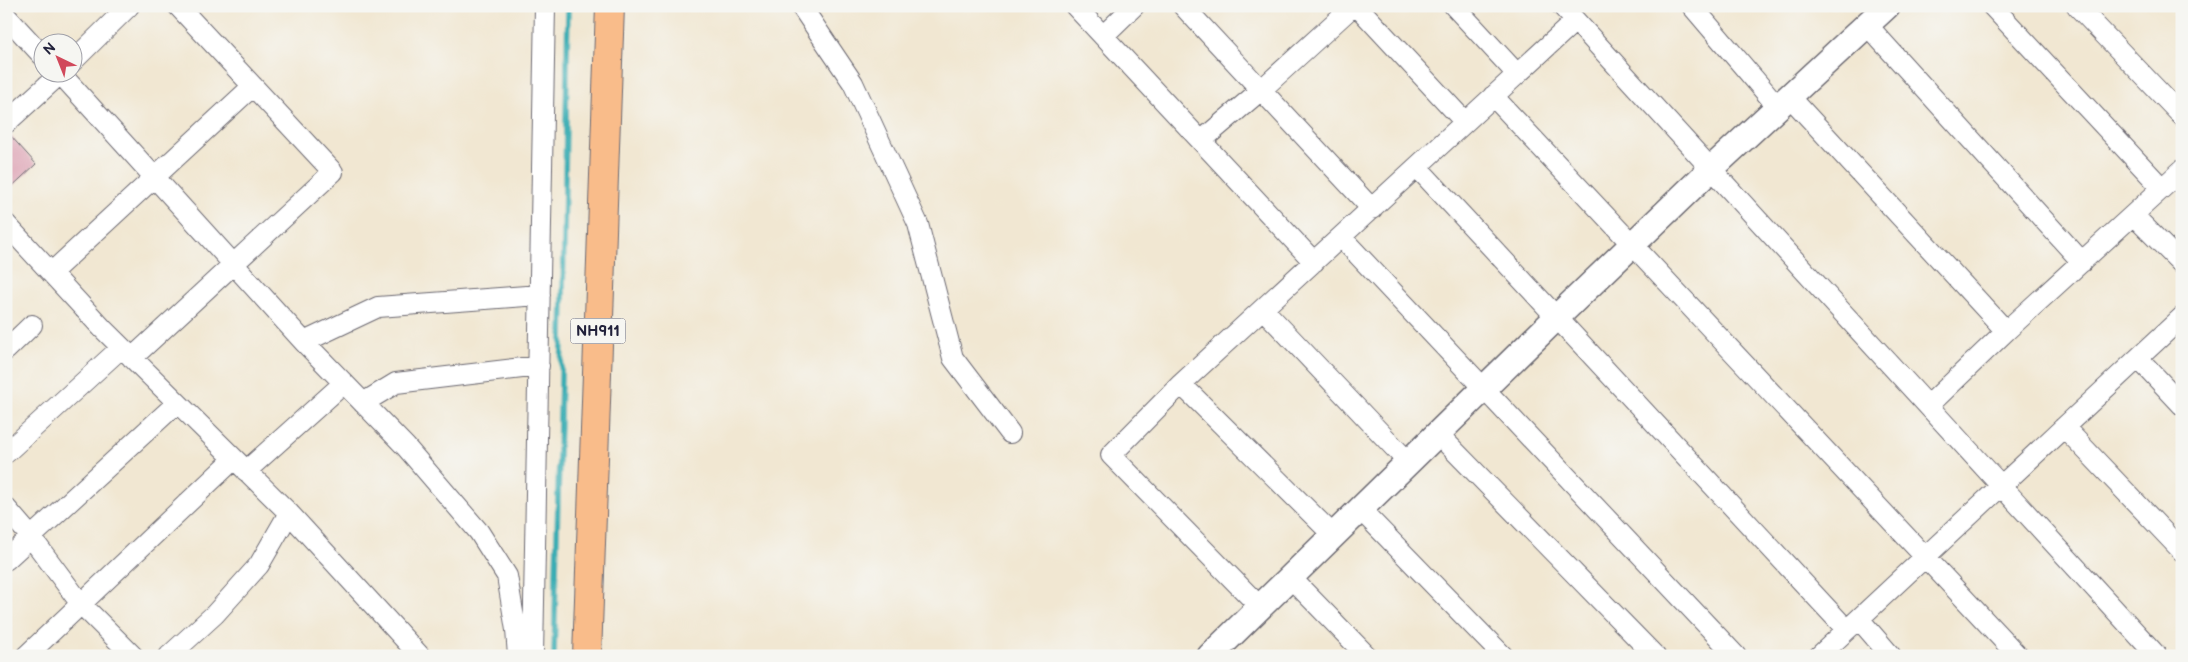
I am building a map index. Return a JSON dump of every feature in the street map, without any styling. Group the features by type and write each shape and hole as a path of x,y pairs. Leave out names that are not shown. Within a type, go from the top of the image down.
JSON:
{"highway":[{"name":"NH911","path":"587,656 610,6"}],"street":[{"path":"82,52 129,6"},
{"path":"6,453 233,264 334,172 178,6"},
{"path":"533,656 545,6"},
{"path":"801,6 853,83 918,224 953,358 1010,433"},
{"path":"1075,6 1314,262"},
{"path":"1103,36 1134,6"},
{"path":"1183,6 1372,209"},
{"path":"1201,141 1261,90 1353,6"},
{"path":"1357,6 1465,122"},
{"path":"1454,6 1517,74"},
{"path":"1692,6 2006,331"},
{"path":"1215,654 1290,577 1484,387 1711,169 1887,6"},
{"path":"1992,6 2162,188"},
{"path":"2077,6 2182,116"},
{"path":"1260,607 1111,456 1181,384 1517,74 1569,13 2157,656"},
{"path":"6,16 32,44"},
{"path":"1867,25 2082,262"},
{"path":"6,123 50,82"},
{"path":"73,82 233,264 304,342 406,447 479,532 507,576 516,630 518,656"},
{"path":"51,273 253,86"},
{"path":"1493,96 2018,656"},
{"path":"1417,167 1556,318 1853,624 1891,656"},
{"path":"1928,405 2182,170"},
{"path":"2133,215 2182,264"},
{"path":"6,224 126,353 289,513 416,654"},
{"path":"1341,237 1736,656"},
{"path":"304,342 378,306 540,295"},
{"path":"1263,309 1408,462"},
{"path":"1819,656 2182,317"},
{"path":"6,350 32,325"},
{"path":"2138,358 2182,405"},
{"path":"363,403 396,384 538,366"},
{"path":"26,656 81,604 240,465 344,383"},
{"path":"1181,384 1333,535"},
{"path":"6,560 177,403"},
{"path":"2064,427 2182,551"},
{"path":"1437,433 1655,656"},
{"path":"6,508 31,537 81,604 133,656"},
{"path":"1360,508 1503,656"},
{"path":"169,656 215,614 259,564 289,513"},
{"path":"1290,577 1367,656"}],"building":[{"path":"9,134 36,164 6,192 6,135"}],"waterway":[{"path":"554,656 568,6"}]}
